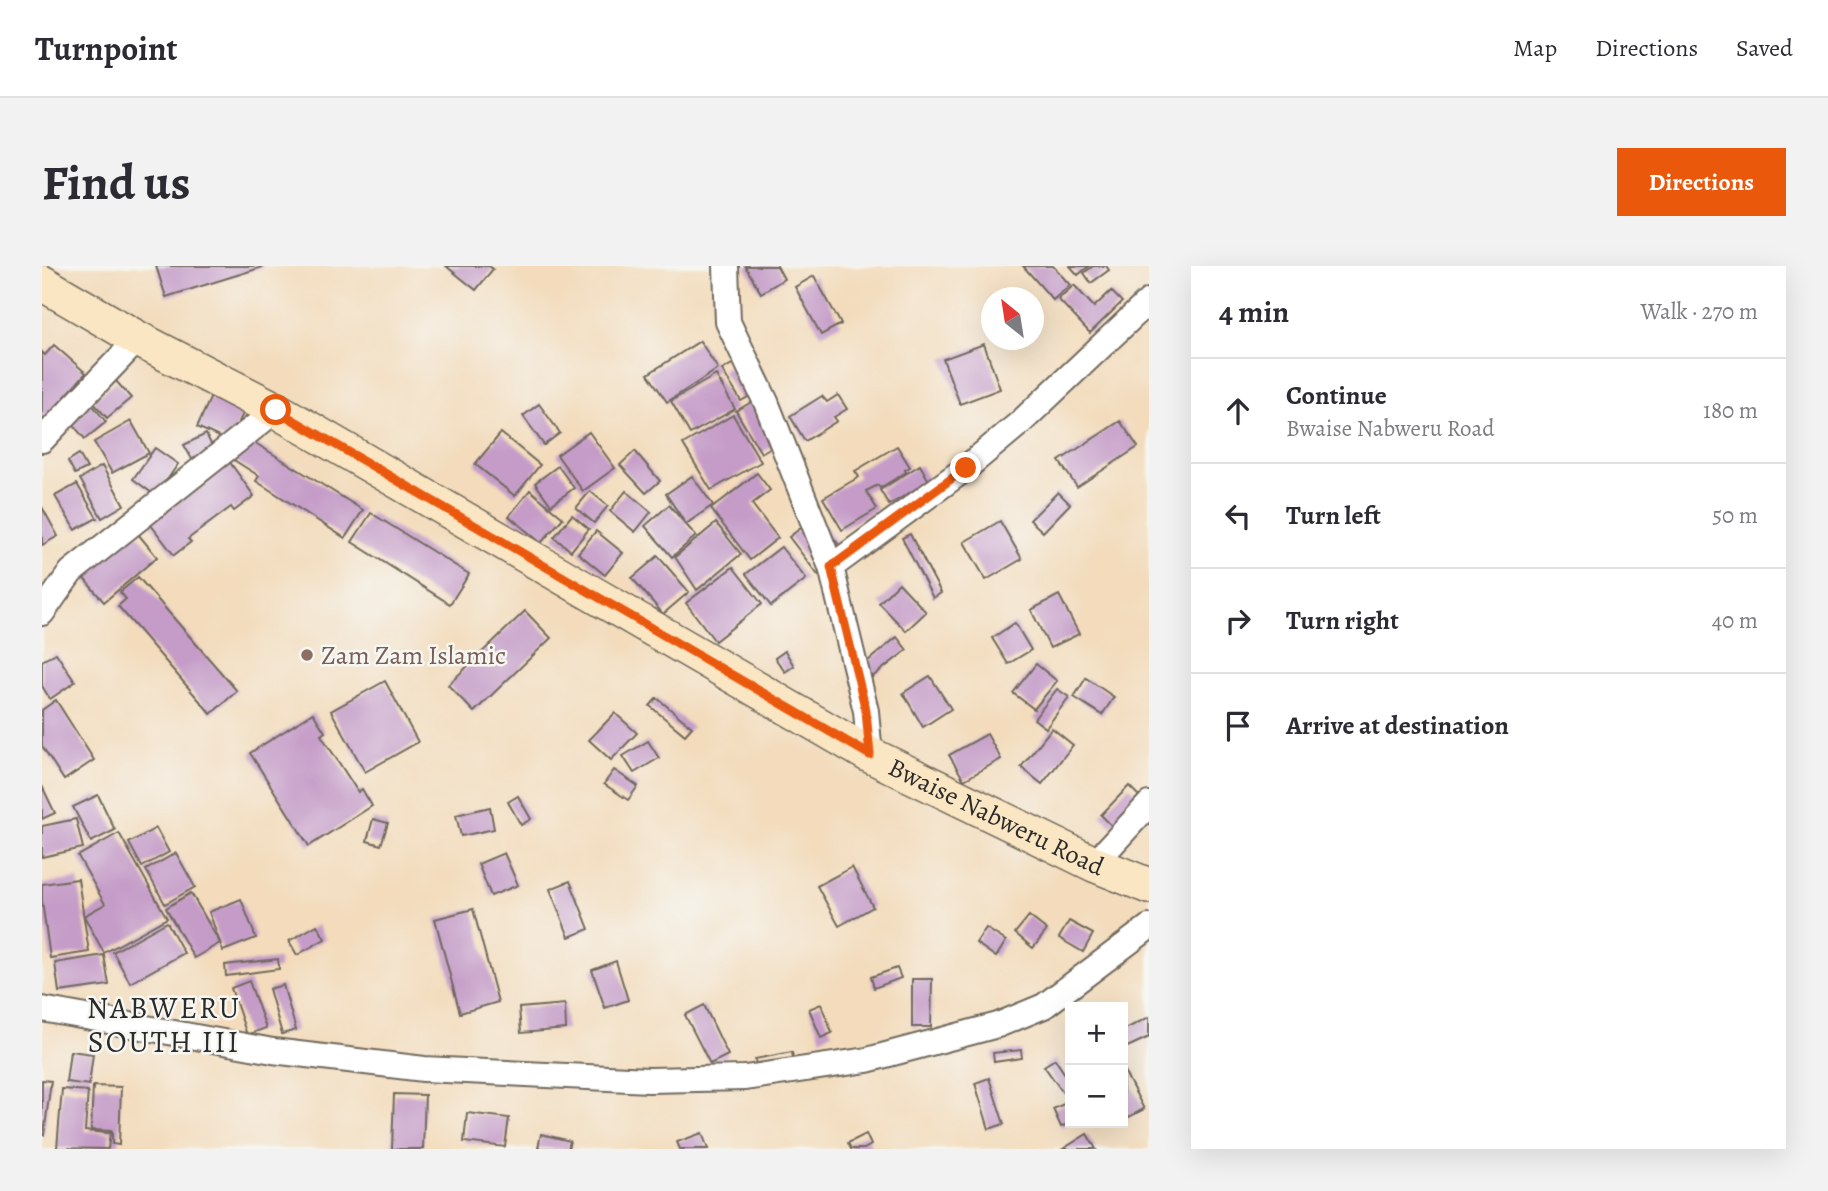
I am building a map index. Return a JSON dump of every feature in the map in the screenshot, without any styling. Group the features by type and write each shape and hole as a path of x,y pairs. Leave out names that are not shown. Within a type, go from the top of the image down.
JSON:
{"main road":[{"name":"Bwaise Nabweru Road","path":"42,283 138,339 276,410 870,755 1094,864 1149,886"}],"street":[{"path":"726,266 728,322 766,402 831,567 866,711 870,755"},
{"path":"831,567 1003,438 1149,301"},
{"path":"42,440 138,339"},
{"path":"42,613 71,572 276,410"},
{"path":"1094,864 1149,804"},
{"path":"42,1009 273,1051 424,1069 649,1080 745,1078 867,1059 998,1025 1044,1006 1149,927"}],"building":[{"path":"156,266 263,266 263,267 166,297"},
{"path":"446,266 489,266 493,269 476,290"},
{"path":"745,266 777,266 784,279 761,293"},
{"path":"1023,266 1053,266 1070,285 1053,300"},
{"path":"1070,266 1089,266 1078,275"},
{"path":"1093,266 1106,266 1109,270 1091,283 1084,273"},
{"path":"814,276 841,324 821,335 795,287"},
{"path":"1074,285 1094,307 1111,291 1122,302 1090,333 1058,299"},
{"path":"700,341 718,369 667,402 648,374"},
{"path":"54,345 86,373 42,423 42,352 45,355"},
{"path":"981,345 981,350 986,350 1000,389 960,404 943,359"},
{"path":"751,353 769,385 741,401 722,370"},
{"path":"716,375 735,409 690,434 671,401"},
{"path":"116,381 131,398 107,418 92,401"},
{"path":"213,392 246,407 230,442 197,427"},
{"path":"838,395 847,409 834,417 837,421 805,441 790,416 822,396 827,402"},
{"path":"760,397 785,439 761,453 736,411"},
{"path":"91,403 106,422 85,439 70,421"},
{"path":"539,404 560,433 544,445 523,416"},
{"path":"733,415 761,462 711,490 683,444"},
{"path":"131,421 149,453 112,473 94,442"},
{"path":"1120,421 1138,447 1077,487 1059,461"},
{"path":"589,432 615,468 583,491 557,455"},
{"path":"501,433 540,465 515,496 475,464"},
{"path":"206,434 214,450 193,461 184,445"},
{"path":"252,441 363,510 345,538 256,481 259,476 229,457"},
{"path":"897,446 910,467 880,488 878,485 866,491 877,509 842,530 823,498 859,477 855,471"},
{"path":"155,448 178,464 156,496 133,479"},
{"path":"635,451 660,481 646,493 620,465"},
{"path":"79,454 87,468 75,474 68,461"},
{"path":"229,461 254,496 234,511 231,507 188,539 191,542 174,555 148,521"},
{"path":"920,465 929,481 889,505 880,490"},
{"path":"102,466 124,505 102,518 80,479"},
{"path":"558,466 574,488 551,505 535,483"},
{"path":"757,473 770,490 752,504 778,538 750,560 711,509"},
{"path":"692,476 713,505 686,524 666,494"},
{"path":"77,484 97,518 75,530 55,496"},
{"path":"530,490 563,518 541,543 509,516"},
{"path":"590,491 608,506 594,523 576,508"},
{"path":"626,491 651,512 635,532 610,511"},
{"path":"1058,492 1070,504 1043,532 1030,520"},
{"path":"669,505 696,536 672,557 645,526"},
{"path":"42,507 58,536 42,545"},
{"path":"371,513 469,574 450,604 352,542"},
{"path":"572,515 589,529 571,551 554,537"},
{"path":"817,516 846,554 818,575 789,537"},
{"path":"1000,521 1022,559 986,580 964,542"},
{"path":"716,523 741,554 697,590 675,557"},
{"path":"134,529 157,557 104,602 81,575"},
{"path":"596,531 623,553 605,575 578,553"},
{"path":"910,534 941,593 933,598 902,538"},
{"path":"781,547 806,579 771,606 746,574"},
{"path":"658,556 689,592 663,614 632,578"},
{"path":"733,567 762,604 715,641 686,603"},
{"path":"138,577 237,691 211,714 118,606 126,599 120,592"},
{"path":"899,583 926,612 906,631 879,603"},
{"path":"1059,595 1079,634 1050,648 1031,610"},
{"path":"525,611 551,638 474,712 448,685"},
{"path":"1015,623 1031,650 1008,664 992,638"},
{"path":"897,637 907,650 872,677 863,665"},
{"path":"785,651 794,666 785,672 775,658"},
{"path":"56,653 75,682 50,699 42,686 42,661"},
{"path":"1036,664 1057,681 1034,709 1013,693"},
{"path":"930,676 951,709 923,727 903,693"},
{"path":"1086,678 1114,697 1102,715 1074,697"},
{"path":"385,681 418,742 365,772 331,711"},
{"path":"1057,689 1069,697 1046,728 1034,719"},
{"path":"657,698 692,727 685,735 650,706"},
{"path":"56,700 94,760 64,780 42,746 42,710"},
{"path":"313,713 325,732 321,735 358,792 362,789 372,806 309,846 250,753"},
{"path":"615,713 637,733 611,760 589,740"},
{"path":"1052,728 1073,745 1042,784 1021,767"},
{"path":"987,734 1001,759 964,780 949,755"},
{"path":"648,741 659,758 634,773 623,756"},
{"path":"614,770 638,786 628,800 604,784"},
{"path":"42,786 55,813 42,819"},
{"path":"1129,786 1140,797 1112,826 1101,815"},
{"path":"98,795 115,830 91,842 73,807"},
{"path":"518,796 531,819 521,825 508,802"},
{"path":"490,807 494,829 461,836 456,815"},
{"path":"76,819 83,848 42,857 42,826"},
{"path":"373,819 388,823 381,845 367,841"},
{"path":"156,828 169,852 142,867 129,843"},
{"path":"119,833 167,918 104,953 84,916 105,904 78,856"},
{"path":"176,853 195,887 165,904 146,870"},
{"path":"504,853 518,885 491,896 478,864"},
{"path":"852,867 873,907 839,926 817,886"},
{"path":"78,879 89,952 50,958 42,884"},
{"path":"570,881 589,929 569,937 550,889"},
{"path":"191,893 220,943 194,958 166,908"},
{"path":"241,899 256,938 223,951 209,912"},
{"path":"473,909 498,1002 460,1013 435,919"},
{"path":"1029,916 1047,930 1033,948 1015,933"},
{"path":"1069,921 1093,934 1083,952 1059,938"},
{"path":"167,922 184,953 130,983 113,952"},
{"path":"317,925 325,939 297,955 289,941"},
{"path":"986,928 1006,941 996,957 976,943"},
{"path":"104,955 109,985 59,992 55,963"},
{"path":"278,959 279,969 226,976 225,965"},
{"path":"616,961 628,1000 605,1008 592,970"},
{"path":"897,968 901,978 874,988 871,977"},
{"path":"912,979 932,979 931,1027 912,1027"},
{"path":"249,981 266,1028 247,1035 231,988"},
{"path":"283,985 296,1030 282,1034 269,989"},
{"path":"565,1004 566,1029 521,1033 519,1008"},
{"path":"821,1004 832,1033 821,1038 809,1009"},
{"path":"704,1005 728,1055 710,1064 685,1015"},
{"path":"1149,1017 1149,1037 1128,1047 1128,1028"},
{"path":"1021,1050 1022,1058 994,1062 993,1053"},
{"path":"70,1051 93,1054 89,1085 66,1082"},
{"path":"792,1052 794,1064 757,1071 755,1059"},
{"path":"1055,1059 1065,1074 1065,1093 1064,1094 1044,1066"},
{"path":"989,1078 1004,1124 989,1129 975,1083"},
{"path":"1128,1079 1144,1109 1128,1117"},
{"path":"42,1080 51,1081 44,1135 42,1135"},
{"path":"93,1086 121,1087 119,1145 112,1144 112,1131 91,1130"},
{"path":"62,1089 88,1091 85,1131 110,1133 108,1149 57,1148"},
{"path":"394,1094 425,1095 423,1149 392,1149"},
{"path":"1065,1103 1065,1125 1061,1127 1053,1109"},
{"path":"467,1113 509,1118 505,1147 464,1142"},
{"path":"702,1133 708,1149 680,1149 677,1142"},
{"path":"541,1134 570,1141 568,1149 538,1148"},
{"path":"866,1134 871,1145 864,1149 851,1149 848,1143"},
{"path":"1087,1134 1096,1149 1063,1149"}],"place":[{"name":"Zam Zam Islamic","path":"307,655"}],"district":[{"name":"NABWERU SOUTH III","path":"164,1025"}],"route":[{"path":"276,410 870,755 866,711 831,567 966,468"}]}
